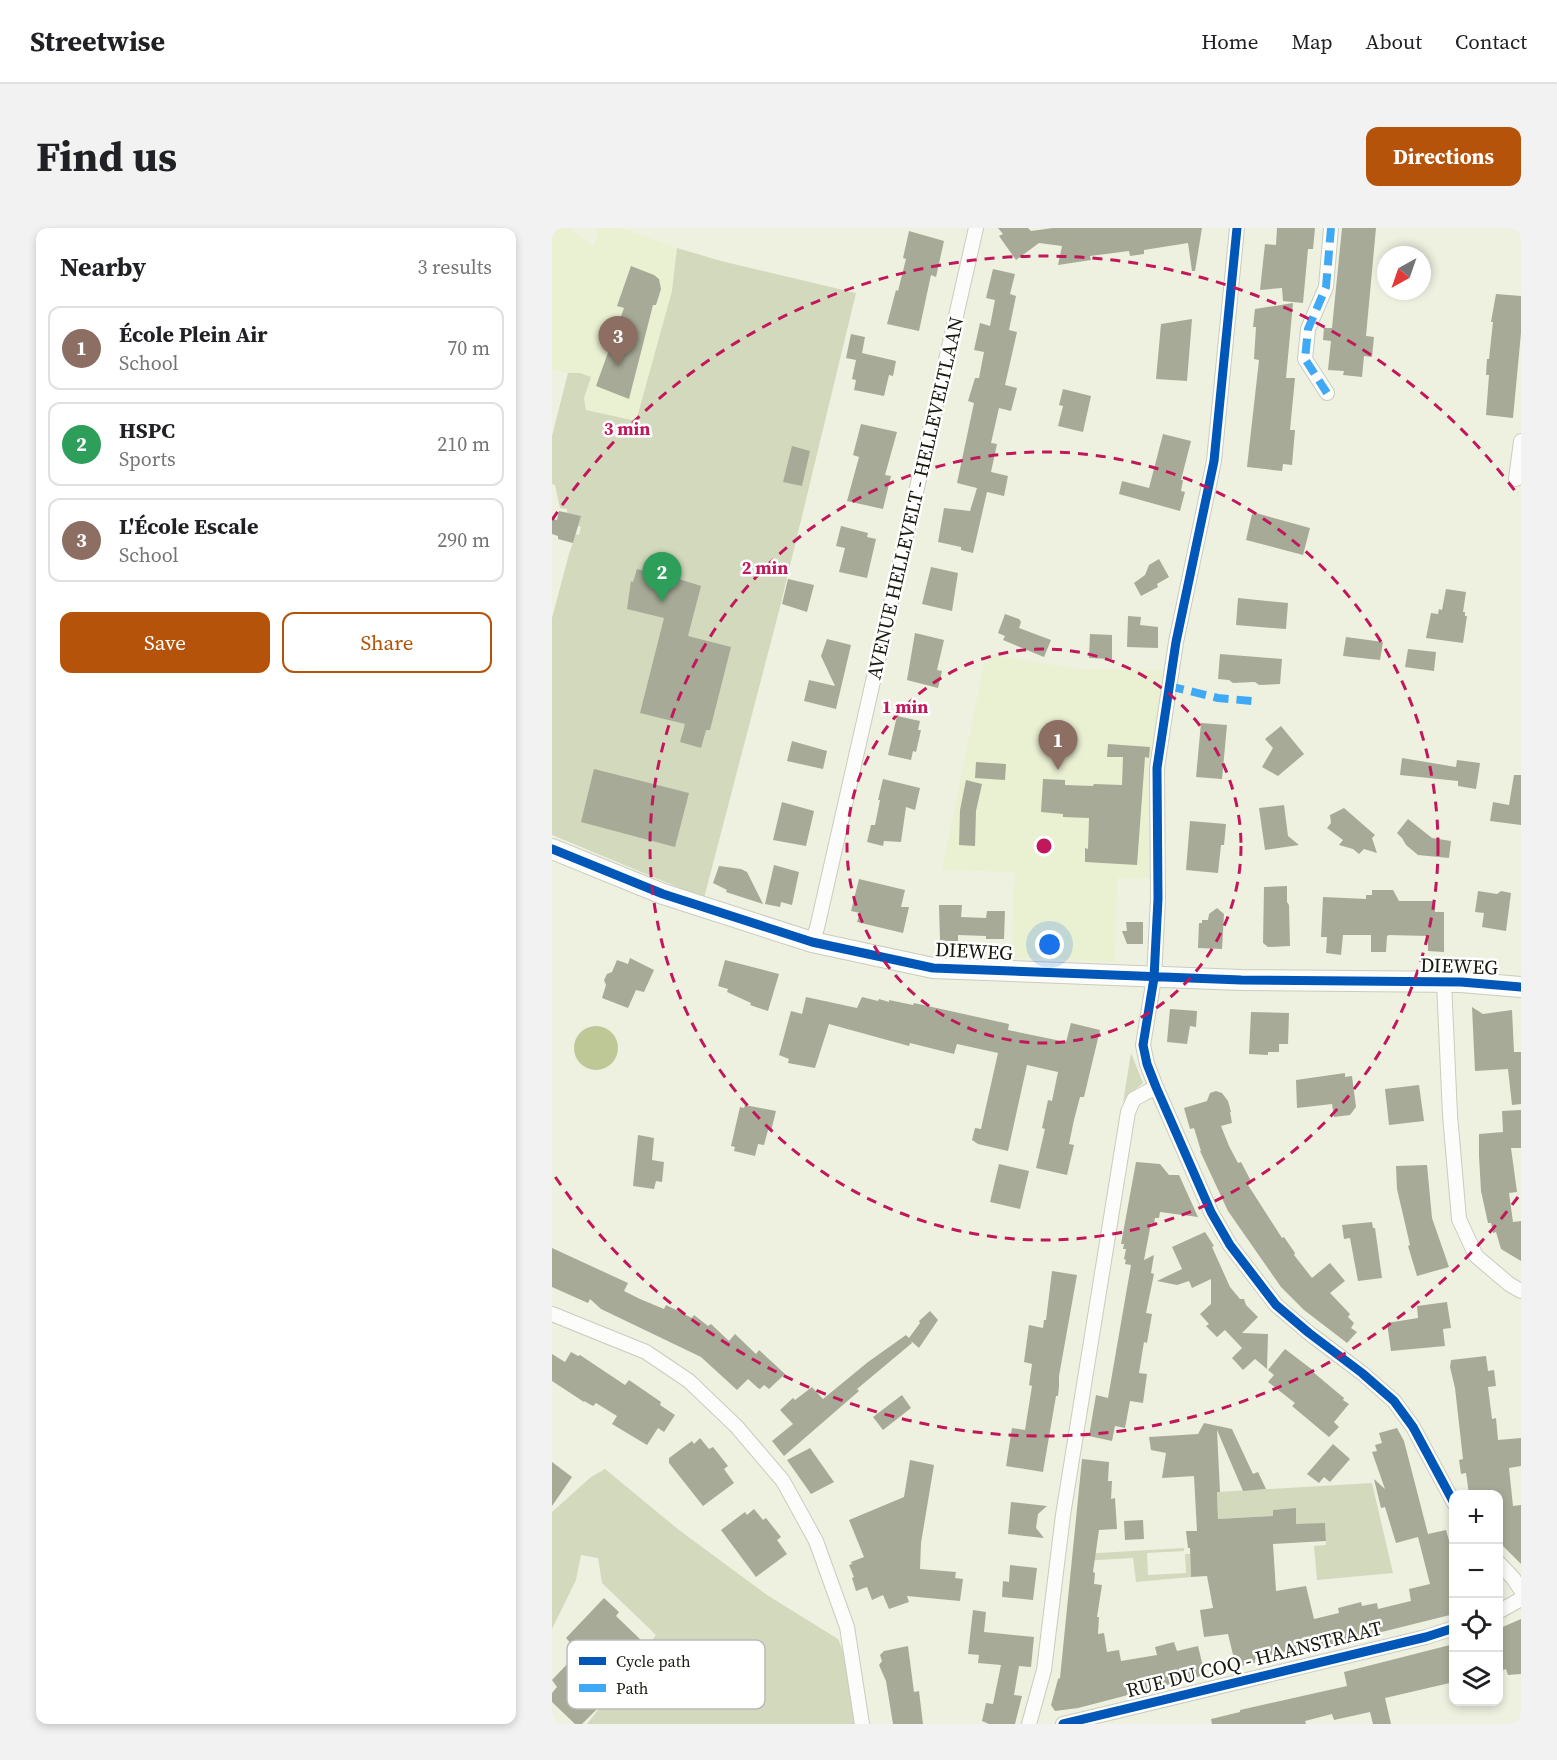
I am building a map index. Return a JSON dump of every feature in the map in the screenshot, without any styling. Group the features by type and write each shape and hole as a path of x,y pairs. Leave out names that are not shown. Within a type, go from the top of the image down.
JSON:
{"street":[{"name":"AVENUE HELLEVELT - HELLEVELTLAAN","path":"812,942 976,228"},
{"path":"1237,228 1214,461 1176,642 1157,768 1158,899 1154,978 1143,1045 1156,1087 1211,1212 1236,1254 1276,1305 1394,1401 1413,1427 1449,1494"},
{"path":"1327,393 1305,359 1308,329 1326,287 1331,228"},
{"path":"1516,479 1521,441"},
{"name":"DIEWEG","path":"552,849 663,894 812,942 933,968 1154,978 1444,982 1521,987"},
{"path":"1444,982 1450,1115 1459,1219 1476,1256 1509,1284 1521,1291"},
{"path":"1032,1723 1044,1670 1063,1515 1128,1112 1134,1099 1156,1087"},
{"path":"552,1314 646,1352 689,1381 737,1427 783,1481 816,1541 847,1627 862,1724"},
{"path":"1503,1567 1514,1578 1521,1590"},
{"path":"1503,1609 1521,1599"},
{"name":"RUE DU COQ - HAANSTRAAT","path":"1063,1724 1449,1630"}],"shaded area":[{"path":"552,228 569,228 594,247 599,228 621,228 677,248 672,291 636,421 586,410 580,373 552,369"},
{"path":"677,248 721,261 856,293 779,611 704,898 552,835 552,618 569,554 581,527 578,526 580,516 567,513 567,509 560,508 555,485 552,484 552,436 568,373 580,373 591,377 584,398 586,410 636,421 672,291"},
{"path":"986,654 1078,669 1165,670 1156,725 1152,878 1117,878 1115,962 1011,958 1015,872 942,870"},
{"path":"596,1026 611,1033 618,1048 611,1063 596,1070 581,1063 574,1048 581,1033"},
{"path":"1131,1053 1143,1083 1123,1102"},
{"path":"605,1469 679,1530 767,1595 838,1639 848,1662 855,1724 587,1724 599,1709 765,1709 765,1640 652,1640 656,1635 602,1583 598,1558 581,1555 576,1580 552,1629 552,1512 591,1477"},
{"path":"1372,1483 1393,1573 1317,1580 1314,1546 1326,1545 1325,1523 1296,1526 1295,1509 1273,1510 1273,1516 1218,1519 1217,1492"},
{"path":"1184,1548 1184,1551 1147,1553 1148,1575 1186,1573 1185,1554 1190,1554 1191,1577 1136,1582 1133,1558 1082,1561 1081,1554"}],"building":[{"path":"998,228 1028,228 1031,231 1053,228 1202,228 1195,271 1192,271 1188,243 1144,250 1144,254 1130,256 1129,251 1090,256 1091,260 1058,265 1062,246 1039,243 1016,260 999,236 1003,234"},
{"path":"1277,228 1315,228 1313,249 1308,249 1303,303 1283,301 1282,288 1260,290 1265,244 1276,245"},
{"path":"1342,228 1376,228 1366,336 1374,337 1372,357 1364,356 1362,377 1343,375 1344,371 1328,370 1331,341 1323,340 1324,328 1332,328"},
{"path":"909,231 944,241 936,277 931,275 919,331 887,324 906,259 903,258"},
{"path":"631,266 654,275 659,279 661,289 656,305 653,305 629,399 596,386 624,308 617,306"},
{"path":"993,269 1015,274 1010,294 1016,296 1009,330 1017,332 1005,385 1017,388 1011,411 999,408 991,443 997,444 991,472 1008,476 1004,496 987,492 973,553 961,550 961,547 938,542 944,508 970,511 977,488 957,483 974,403 968,401 975,378 979,378 984,352 974,350 980,323 990,326 995,300 986,298"},
{"path":"1496,294 1521,296 1521,333 1513,418 1486,415 1489,375 1486,375 1487,359 1489,359 1493,322 1491,322"},
{"path":"1293,303 1286,378 1295,378 1290,430 1295,430 1292,465 1283,464 1282,471 1247,467 1259,360 1254,359 1255,309"},
{"path":"1192,319 1187,381 1156,379 1161,324"},
{"path":"851,334 865,337 862,353 896,361 893,376 889,375 884,396 854,390 856,380 852,379 856,360 846,358"},
{"path":"1063,389 1091,396 1083,432 1058,426 1063,406 1059,405"},
{"path":"861,424 897,432 885,475 891,476 883,509 847,501 859,457 853,455"},
{"path":"1163,434 1191,441 1181,480 1183,480 1181,491 1185,492 1180,511 1119,494 1122,481 1149,488"},
{"path":"792,446 810,451 802,486 783,482"},
{"path":"559,511 581,516 573,543 558,539 558,536 552,534 552,519 557,520"},
{"path":"1256,513 1310,528 1303,555 1246,540 1252,514 1256,515"},
{"path":"841,526 868,533 867,537 876,539 867,578 839,572 845,548 836,546"},
{"path":"1159,559 1169,577 1157,584 1158,587 1141,596 1134,583 1145,575 1149,565"},
{"path":"931,567 958,573 952,611 922,604"},
{"path":"637,569 659,575 660,573 701,586 688,636 731,647 710,730 706,730 701,748 680,742 685,724 640,713 664,618 627,609 631,581 633,582"},
{"path":"788,579 814,585 807,612 782,604"},
{"path":"1446,589 1466,592 1463,612 1467,616 1463,643 1426,638 1431,613 1438,614 1439,609 1442,610"},
{"path":"1238,598 1288,603 1286,629 1236,625"},
{"path":"1005,614 1019,619 1021,622 1019,628 1051,640 1044,657 1003,640 1005,636 998,633"},
{"path":"1128,616 1141,617 1140,625 1158,627 1158,648 1127,647"},
{"path":"915,633 944,640 937,670 942,671 938,688 907,680"},
{"path":"1090,634 1112,635 1112,659 1089,658"},
{"path":"1346,637 1383,642 1380,660 1343,656"},
{"path":"827,639 851,645 836,709 804,701 809,680 835,686 821,656"},
{"path":"1408,649 1436,652 1434,671 1405,667"},
{"path":"1220,654 1282,659 1280,684 1233,683 1229,680 1218,679"},
{"path":"897,716 920,721 918,730 921,730 916,752 913,751 911,760 888,755"},
{"path":"1201,723 1227,725 1222,779 1196,777"},
{"path":"1281,726 1304,754 1278,776 1262,767 1273,748 1265,739"},
{"path":"792,741 827,751 823,769 787,761"},
{"path":"1108,744 1150,747 1149,758 1145,757 1137,865 1085,862 1085,848 1088,849 1089,818 1063,817 1063,814 1041,812 1043,779 1065,780 1065,785 1122,785 1123,757 1107,757"},
{"path":"1402,758 1456,767 1457,760 1480,763 1476,789 1458,786 1458,781 1400,775"},
{"path":"976,762 1006,764 1005,780 975,778"},
{"path":"594,769 689,793 675,847 581,822"},
{"path":"1514,775 1521,775 1521,825 1490,821 1493,802 1509,805"},
{"path":"883,779 920,788 915,810 906,807 901,842 884,841 883,846 867,842 871,825 875,825"},
{"path":"966,780 982,784 976,811 975,846 959,845 960,810"},
{"path":"782,802 814,811 806,846 773,840"},
{"path":"1284,805 1288,836 1299,845 1265,850 1259,808"},
{"path":"1344,808 1375,835 1372,838 1377,853 1364,849 1359,854 1353,849 1339,845 1343,840 1327,828 1331,823 1330,815"},
{"path":"1408,819 1432,838 1451,841 1449,858 1418,855 1406,845 1397,833"},
{"path":"1190,821 1226,824 1218,873 1186,870"},
{"path":"774,865 799,872 792,905 781,902 780,907 765,904"},
{"path":"719,866 747,872 763,904 726,892 727,890 713,883"},
{"path":"859,879 905,890 901,907 909,907 903,933 857,922 860,913 851,911"},
{"path":"1287,886 1290,946 1268,947 1263,943 1264,887"},
{"path":"1372,890 1393,890 1399,901 1435,901 1435,912 1444,912 1444,952 1428,951 1428,936 1389,935 1386,952 1371,952 1371,935 1343,935 1341,955 1326,953 1327,937 1321,937 1323,897 1366,899 1366,895 1372,895"},
{"path":"1478,891 1497,894 1501,891 1511,893 1506,931 1482,927 1484,913 1475,912"},
{"path":"939,905 962,905 961,917 986,918 987,911 1005,911 1004,939 958,935 958,942 940,940"},
{"path":"1217,908 1224,914 1222,949 1198,948 1199,923 1202,923 1202,920 1208,920 1209,914"},
{"path":"1126,922 1143,922 1143,944 1127,944 1122,931 1127,931"},
{"path":"630,958 654,970 644,992 636,990 628,1008 602,998 607,974 612,972 617,960 628,964"},
{"path":"725,960 779,974 768,1011 750,1005 751,1003 727,992 728,989 718,986"},
{"path":"806,997 857,1008 862,997 878,1001 879,999 889,1002 889,1000 913,1005 914,1003 1009,1024 1008,1030 1066,1042 1071,1023 1100,1030 1084,1097 1080,1097 1074,1120 1069,1144 1074,1145 1067,1175 1036,1168 1045,1129 1042,1128 1048,1100 1052,1101 1058,1072 1027,1065 1008,1151 978,1144 972,1140 975,1128 981,1129 998,1053 957,1044 954,1054 910,1043 909,1046 829,1024 815,1068 788,1063 789,1059 779,1055 791,1011 802,1014"},
{"path":"1472,1007 1483,1014 1512,1010 1514,1052 1521,1052 1521,1104 1512,1105 1508,1069 1475,1071"},
{"path":"1170,1009 1197,1011 1196,1027 1190,1026 1187,1044 1167,1042"},
{"path":"1251,1012 1289,1013 1288,1044 1279,1044 1279,1052 1268,1052 1268,1055 1249,1054"},
{"path":"1345,1073 1345,1077 1352,1076 1356,1107 1350,1115 1334,1117 1332,1104 1297,1108 1296,1080"},
{"path":"1419,1085 1424,1121 1389,1125 1385,1089"},
{"path":"1216,1091 1222,1093 1228,1101 1231,1112 1232,1123 1221,1126 1229,1146 1252,1183 1248,1185 1282,1238 1284,1237 1295,1253 1294,1255 1312,1278 1330,1263 1345,1281 1330,1293 1350,1314 1348,1317 1354,1323 1351,1328 1357,1332 1347,1343 1304,1310 1281,1287 1228,1211 1200,1151 1194,1128 1190,1129 1184,1108 1207,1101 1210,1093"},
{"path":"745,1105 776,1111 771,1131 768,1130 764,1145 758,1144 755,1156 734,1151 735,1147 731,1146 740,1107 744,1108"},
{"path":"1521,1110 1521,1148 1511,1148 1517,1192 1509,1193 1513,1222 1521,1221 1521,1261 1501,1249 1496,1232 1493,1233 1491,1223 1488,1223 1481,1191 1479,1134 1503,1132 1502,1111"},
{"path":"638,1135 654,1138 652,1160 664,1162 662,1182 656,1181 654,1189 633,1186"},
{"path":"1136,1162 1160,1164 1169,1175 1179,1175 1198,1217 1160,1212 1159,1218 1155,1218 1154,1224 1151,1223 1144,1260 1154,1255 1151,1273 1154,1274 1146,1313 1152,1314 1139,1373 1147,1374 1143,1403 1130,1401 1125,1428 1115,1426 1112,1441 1089,1436 1096,1395 1108,1398 1131,1265 1125,1264 1126,1249 1123,1249 1124,1244 1121,1244"},
{"path":"999,1164 1029,1171 1020,1209 990,1202"},
{"path":"1427,1165 1432,1218 1449,1267 1417,1276 1408,1246 1410,1245 1397,1189 1396,1166"},
{"path":"1372,1222 1375,1228 1382,1278 1358,1281 1350,1238 1344,1239 1342,1225"},
{"path":"1205,1232 1214,1246 1212,1247 1230,1287 1240,1299 1244,1299 1246,1305 1258,1317 1242,1333 1268,1334 1267,1369 1255,1359 1243,1370 1232,1358 1242,1348 1225,1330 1217,1337 1206,1326 1209,1324 1200,1314 1211,1304 1211,1279 1192,1288 1189,1281 1177,1285 1157,1281 1182,1269 1172,1247"},
{"path":"552,1248 628,1283 624,1291 640,1299 664,1309 666,1305 692,1318 694,1315 708,1326 711,1324 729,1341 735,1334 756,1354 759,1350 785,1374 769,1389 764,1385 760,1389 748,1379 737,1390 701,1357 601,1309 590,1299 588,1303 552,1287"},
{"path":"1052,1271 1077,1275 1059,1376 1058,1396 1056,1396 1043,1472 1006,1466 1012,1428 1025,1430 1032,1386 1029,1385 1032,1364 1024,1362 1029,1325 1043,1328"},
{"path":"1447,1302 1451,1328 1443,1329 1445,1346 1391,1351 1387,1323 1418,1318 1417,1306"},
{"path":"930,1311 938,1320 919,1348 911,1341 912,1343 857,1389 859,1391 784,1456 772,1441 793,1424 780,1410 793,1398 795,1400 812,1387 823,1399 868,1362 906,1335 909,1338 920,1323 919,1321"},
{"path":"1285,1349 1314,1371 1349,1404 1334,1422 1339,1427 1329,1437 1292,1406 1295,1403 1268,1382 1274,1375 1268,1370"},
{"path":"571,1352 580,1355 625,1385 629,1380 661,1402 660,1405 675,1415 664,1432 658,1428 647,1445 612,1424 617,1416 596,1403 593,1406 584,1402 552,1381 552,1354 565,1362"},
{"path":"1486,1356 1488,1371 1494,1370 1496,1386 1488,1387 1492,1419 1496,1418 1498,1440 1521,1438 1521,1466 1509,1468 1513,1506 1521,1505 1521,1564 1503,1546 1503,1490 1468,1490 1466,1473 1461,1474 1459,1460 1463,1459 1455,1388 1450,1367 1451,1360"},
{"path":"902,1395 911,1408 883,1430 873,1417"},
{"path":"1204,1423 1232,1429 1253,1474 1258,1472 1266,1489 1243,1491 1217,1430 1220,1492 1217,1492 1218,1519 1273,1516 1273,1510 1296,1508 1296,1524 1325,1523 1326,1541 1273,1544 1276,1591 1306,1586 1314,1619 1339,1613 1338,1608 1361,1602 1362,1606 1377,1603 1378,1609 1411,1601 1409,1589 1430,1584 1418,1537 1396,1543 1385,1507 1381,1508 1374,1479 1385,1489 1372,1452 1377,1451 1375,1445 1382,1443 1379,1433 1397,1428 1404,1441 1428,1534 1446,1530 1449,1540 1449,1615 1297,1653 1296,1649 1255,1659 1255,1663 1236,1667 1228,1634 1204,1637 1200,1610 1213,1608 1207,1576 1191,1577 1190,1548 1188,1548 1186,1531 1197,1531 1194,1476 1162,1478 1166,1453 1151,1450 1149,1437 1198,1434"},
{"path":"700,1438 709,1449 713,1447 728,1466 724,1469 734,1483 703,1506 669,1463 669,1458 692,1441 694,1444"},
{"path":"1333,1444 1350,1459 1330,1482 1324,1477 1319,1483 1307,1474"},
{"path":"810,1448 834,1482 811,1494 787,1460"},
{"path":"1082,1459 1109,1462 1108,1481 1112,1481 1111,1499 1115,1498 1117,1529 1099,1530 1093,1572 1095,1573 1094,1584 1102,1585 1097,1617 1099,1617 1098,1634 1104,1633 1107,1652 1119,1650 1121,1661 1157,1655 1155,1647 1174,1642 1177,1651 1198,1646 1205,1675 1078,1708 1055,1711 1051,1705 1060,1678"},
{"path":"910,1460 934,1465 921,1543 920,1569 956,1572 955,1578 963,1579 960,1601 907,1596 909,1602 889,1609 883,1595 872,1600 867,1587 856,1591 849,1565 864,1557 849,1520 904,1497"},
{"path":"552,1462 572,1477 552,1506"},
{"path":"1011,1502 1047,1506 1038,1514 1036,1528 1044,1538 1008,1534"},
{"path":"754,1509 763,1520 766,1518 781,1537 777,1540 787,1554 756,1577 721,1530 745,1512 747,1515"},
{"path":"1143,1520 1144,1539 1125,1540 1124,1521"},
{"path":"1010,1565 1037,1568 1033,1600 1002,1597 1003,1581 1009,1582"},
{"path":"604,1598 619,1612 616,1616 641,1640 568,1640 566,1638"},
{"path":"973,1610 986,1612 984,1632 1034,1637 1031,1667 1019,1666 1014,1695 1022,1696 1015,1724 989,1724 982,1721 986,1703 993,1704 1001,1665 978,1663 979,1655 968,1654"},
{"path":"1521,1619 1521,1674 1508,1675 1506,1669 1503,1670 1503,1627"},
{"path":"1449,1645 1449,1683 1385,1698 1391,1724 1373,1724 1370,1712 1334,1720 1332,1714 1305,1721 1306,1724 1212,1724 1211,1719 1240,1712 1240,1710 1347,1686 1344,1672"},
{"path":"908,1646 914,1692 919,1691 923,1724 893,1724 886,1681 879,1665 882,1661 880,1655 884,1651"},
{"path":"567,1664 567,1709 597,1709 582,1724 575,1724 552,1702 552,1693 557,1687 552,1680"}],"marked path":[{"path":"1327,393 1305,359 1308,329 1326,287 1331,228"},
{"path":"1169,686 1218,698 1252,701"}],"cycle path":[{"path":"1237,228 1214,461 1176,642 1157,768 1158,899 1154,978 1143,1045 1156,1087 1211,1212 1230,1245 1276,1305 1394,1401 1413,1427 1449,1494"},
{"path":"552,849 663,894 812,942 933,968 1241,980 1461,982 1521,987"},
{"path":"1063,1724 1449,1630"}],"place":[{"name":"L'École Escale","path":"618,366"},
{"name":"HSPC","path":"662,602"},
{"name":"École Plein Air","path":"1058,770"}]}
